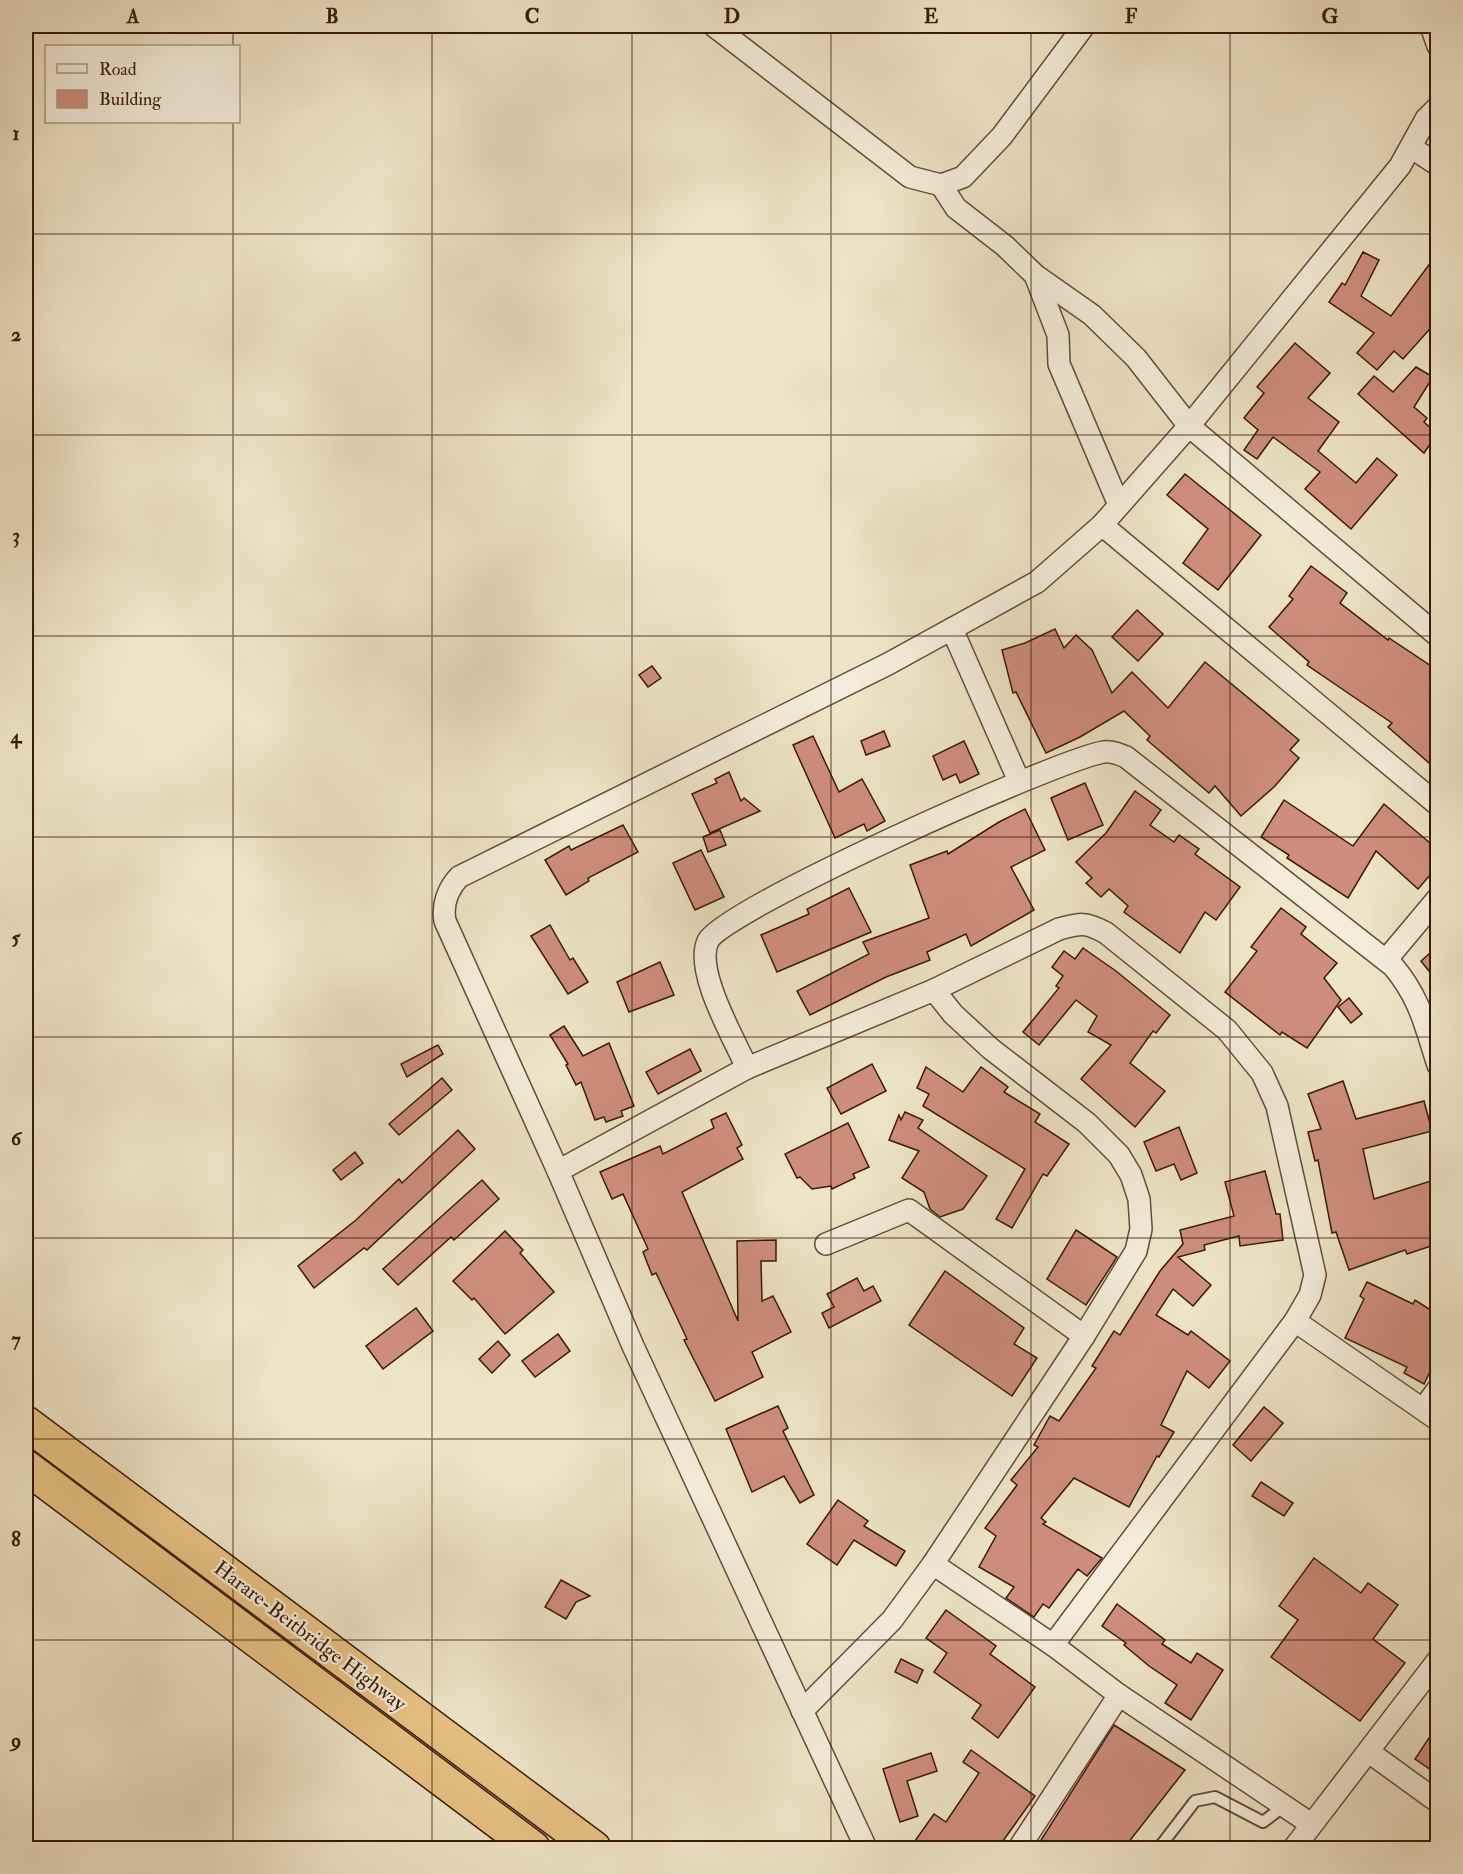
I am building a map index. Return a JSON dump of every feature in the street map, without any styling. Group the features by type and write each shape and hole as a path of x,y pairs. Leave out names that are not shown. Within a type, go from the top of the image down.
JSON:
{"highway":[{"name":"Harare-Beitbridge Highway","path":"26,1423 594,1848"},
{"name":"Harare-Beitbridge Highway","path":"26,1467 533,1848"}],"street":[{"path":"714,26 910,177 941,185 963,177 1002,136 1084,26"},
{"path":"1431,26 1437,46"},
{"path":"866,1848 633,1346 558,1171 445,921 443,909 452,884 459,877 888,664 1037,582 1102,525 1189,426 1400,166 1426,119 1437,108"},
{"path":"1412,148 1437,165"},
{"path":"941,185 956,208 1005,246 1035,275 1092,315 1136,358 1189,426 1437,636"},
{"path":"1035,275 1058,335 1059,364 1119,505"},
{"path":"1102,525 1437,806"},
{"path":"952,629 1019,781"},
{"path":"747,1068 705,971 706,943 712,933 763,901 1019,781 1107,751 1126,757 1386,960 1411,987 1420,1006 1437,1065"},
{"path":"1386,960 1437,898"},
{"path":"558,1171 747,1068 934,990 1059,929 1087,923 1106,933 1227,1030 1262,1073 1276,1106 1314,1275 1310,1295 1295,1321 1053,1645"},
{"path":"802,1711 892,1620 933,1564 1084,1336 1136,1251 1141,1229 1139,1199 1131,1175 1119,1155 1088,1123 992,1049 953,1014 934,990"},
{"path":"826,1244 909,1210 1084,1336"},
{"path":"1295,1321 1430,1414 1437,1389"},
{"path":"933,1564 1053,1645 1119,1695 1311,1824"},
{"path":"1294,1848 1437,1660"},
{"path":"1019,1848 1119,1695"},
{"path":"1369,1752 1437,1802"}],"lane":[{"path":"1159,1848 1195,1801 1215,1797 1263,1822 1284,1806"}],"building":[{"path":"1363,252 1379,260 1361,296 1391,316 1437,254 1437,321 1403,359 1394,351 1377,370 1357,353 1374,333 1329,302 1342,283 1345,285"},
{"path":"1295,343 1330,373 1308,398 1339,422 1318,451 1356,483 1377,458 1397,475 1351,529 1305,489 1320,472 1273,437 1257,459 1244,450 1258,430 1244,418 1264,393 1257,387"},
{"path":"1416,367 1433,377 1414,407 1427,418 1424,422 1437,434 1424,453 1358,394 1374,376 1393,392"},
{"path":"1185,474 1261,535 1218,590 1183,563 1208,529 1167,495"},
{"path":"1311,566 1347,593 1340,603 1388,640 1389,638 1437,670 1437,770 1388,727 1392,723 1307,665 1309,662 1269,627 1293,599 1289,596"},
{"path":"1137,610 1163,634 1138,661 1112,637"},
{"path":"1055,629 1064,648 1076,635 1092,650 1112,693 1132,672 1168,708 1205,662 1299,740 1290,750 1299,758 1275,786 1241,816 1215,786 1209,793 1147,740 1150,736 1124,711 1080,737 1046,753 1016,692 1013,693 1002,650 1025,643"},
{"path":"652,666 661,678 648,687 639,675"},
{"path":"884,731 890,746 866,755 861,741"},
{"path":"813,736 839,792 862,779 885,821 867,831 864,824 835,838 793,745"},
{"path":"964,741 979,774 960,783 956,774 943,780 933,756"},
{"path":"729,772 741,801 744,798 760,811 710,833 692,794 717,783 715,779"},
{"path":"1085,783 1103,825 1068,840 1051,798"},
{"path":"1135,791 1161,810 1150,825 1174,842 1179,835 1199,849 1195,854 1240,887 1216,920 1205,912 1180,953 1124,912 1128,906 1109,889 1101,897 1086,883 1092,878 1076,862 1106,833"},
{"path":"1284,800 1353,846 1384,804 1437,849 1437,867 1418,889 1376,851 1348,898 1287,858 1289,855 1261,837"},
{"path":"1025,809 1045,850 1011,867 1034,910 971,946 966,934 927,952 930,960 886,977 810,1015 797,991 869,954 863,942 929,918 910,865 947,851 948,854 999,822"},
{"path":"623,825 638,852 588,878 589,881 566,895 545,860 569,846 571,850"},
{"path":"720,830 726,845 708,852 703,837"},
{"path":"701,850 724,897 695,910 673,863"},
{"path":"849,888 871,932 777,972 761,935 809,914 807,909"},
{"path":"1281,908 1306,927 1301,934 1337,963 1324,978 1341,1000 1307,1048 1282,1032 1280,1035 1225,992 1257,951 1251,947"},
{"path":"550,925 570,960 573,958 588,982 568,994 531,936"},
{"path":"1437,947 1437,981 1421,961"},
{"path":"1083,948 1116,971 1170,1015 1156,1033 1153,1031 1130,1063 1165,1091 1135,1127 1081,1079 1111,1045 1088,1032 1097,1016 1076,1000 1039,1045 1023,1032 1059,988 1056,986 1063,976 1052,967 1064,951 1075,959"},
{"path":"660,962 674,995 629,1012 617,982"},
{"path":"1349,998 1362,1014 1351,1023 1338,1007"},
{"path":"564,1026 583,1056 609,1043 634,1106 621,1111 623,1116 606,1122 604,1117 595,1120 581,1082 576,1085 566,1065 568,1064 550,1035"},
{"path":"438,1045 443,1054 407,1077 401,1064"},
{"path":"690,1049 701,1071 658,1094 646,1072"},
{"path":"872,1064 886,1091 841,1114 827,1088"},
{"path":"926,1067 963,1092 981,1067 1008,1087 1004,1092 1040,1114 1035,1122 1069,1144 1047,1176 1043,1174 1012,1228 996,1219 1025,1169 923,1106 929,1094 917,1088"},
{"path":"442,1078 452,1090 399,1135 389,1124"},
{"path":"1343,1081 1356,1119 1424,1101 1432,1131 1363,1149 1374,1199 1437,1179 1437,1244 1407,1254 1405,1250 1349,1270 1336,1232 1332,1233 1318,1160 1315,1161 1308,1132 1321,1129 1308,1094"},
{"path":"905,1112 923,1120 918,1128 987,1176 963,1209 940,1217 930,1209 924,1192 902,1178 919,1151 889,1140 899,1115 901,1120"},
{"path":"726,1113 742,1145 737,1148 743,1159 682,1192 738,1321 737,1241 776,1240 776,1261 761,1261 762,1301 773,1296 791,1332 752,1352 763,1377 715,1401 684,1340 687,1339 656,1273 652,1275 643,1252 648,1249 623,1194 612,1199 600,1172 660,1146 663,1154 714,1128 711,1120"},
{"path":"848,1123 869,1167 853,1174 855,1178 832,1189 831,1186 812,1189 800,1177 797,1178 785,1154"},
{"path":"1179,1127 1197,1173 1181,1180 1174,1164 1156,1171 1144,1142"},
{"path":"458,1130 475,1149 367,1250 364,1248 314,1288 298,1266 356,1220 399,1179 402,1183"},
{"path":"355,1152 363,1163 341,1180 333,1170"},
{"path":"1265,1171 1276,1214 1280,1214 1283,1240 1240,1246 1239,1236 1204,1245 1205,1250 1178,1257 1211,1285 1193,1306 1173,1289 1156,1315 1188,1335 1191,1331 1230,1361 1209,1388 1187,1371 1161,1425 1174,1432 1159,1457 1157,1456 1129,1507 1074,1478 1041,1518 1046,1522 1043,1524 1102,1558 1087,1576 1078,1569 1049,1608 1043,1604 1034,1617 1006,1598 1014,1587 979,1567 996,1536 985,1528 1017,1485 1011,1480 1038,1447 1034,1445 1050,1416 1059,1421 1096,1368 1092,1366 1114,1331 1120,1335 1160,1271 1183,1244 1180,1230 1234,1216 1225,1182"},
{"path":"482,1180 499,1199 454,1240 451,1237 398,1285 383,1269"},
{"path":"1076,1230 1117,1257 1086,1305 1047,1279"},
{"path":"505,1231 523,1250 520,1253 554,1292 505,1334 474,1298 472,1300 453,1281"},
{"path":"945,1271 1024,1328 1014,1344 1037,1358 1012,1396 909,1325"},
{"path":"857,1278 864,1291 873,1286 881,1301 829,1328 822,1313 834,1307 827,1294"},
{"path":"1367,1282 1413,1304 1415,1300 1437,1314 1437,1357 1424,1384 1404,1373 1407,1367 1345,1338 1364,1299 1360,1296"},
{"path":"416,1308 433,1331 383,1369 366,1346"},
{"path":"558,1334 570,1351 535,1377 522,1361"},
{"path":"498,1341 510,1355 492,1373 479,1359"},
{"path":"778,1406 788,1428 783,1431 814,1495 800,1503 784,1476 752,1492 726,1429"},
{"path":"1264,1407 1283,1423 1251,1461 1233,1445"},
{"path":"1261,1482 1293,1503 1284,1516 1252,1496"},
{"path":"838,1500 868,1521 864,1526 905,1551 896,1566 854,1540 837,1565 807,1544"},
{"path":"1314,1558 1361,1593 1368,1583 1398,1605 1373,1639 1405,1663 1360,1721 1271,1657 1298,1620 1279,1606"},
{"path":"561,1580 590,1596 576,1602 566,1619 545,1607"},
{"path":"1117,1604 1165,1640 1162,1644 1191,1663 1197,1653 1223,1670 1191,1720 1165,1703 1177,1685 1149,1666 1124,1645 1126,1643 1102,1626"},
{"path":"946,1610 996,1646 990,1654 1035,1687 998,1738 972,1718 981,1705 934,1672 947,1653 926,1638"},
{"path":"901,1659 923,1670 917,1683 895,1672"},
{"path":"1114,1725 1185,1770 1124,1848 1036,1848"},
{"path":"1437,1726 1437,1774 1415,1759"},
{"path":"971,1750 1035,1796 998,1848 910,1848 934,1814 946,1822 979,1773 963,1762"},
{"path":"931,1753 937,1771 907,1781 918,1816 900,1822 883,1769"}]}
